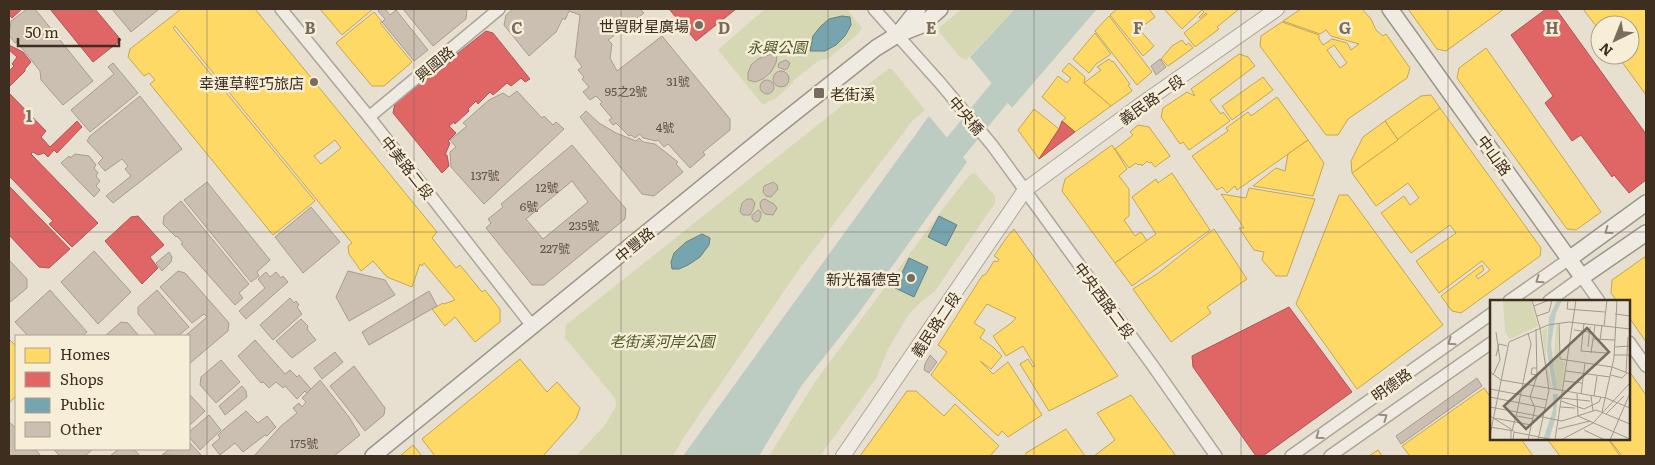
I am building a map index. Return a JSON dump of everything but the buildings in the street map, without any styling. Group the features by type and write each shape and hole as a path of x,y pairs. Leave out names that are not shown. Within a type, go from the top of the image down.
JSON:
{"main road":[{"name":"中豐路","path":"897,35 918,9"},
{"name":"中豐路","path":"373,456 876,48 897,35 922,25 940,9"},
{"name":"中山路","path":"1390,9 1582,277"},
{"path":"1569,259 1646,203"},
{"path":"1582,277 1646,233"}],"street":[{"name":"中美路二段","path":"281,9 533,327"},
{"name":"興國路","path":"369,118 499,9"},
{"path":"874,9 897,35"},
{"name":"義民路一段","path":"1025,190 1277,9"},
{"name":"中央橋","path":"897,35 992,145"},
{"name":"中央西路二段","path":"992,145 1216,456"},
{"name":"義民路二段","path":"843,456 1025,190"},
{"path":"1510,300 1569,259"},
{"path":"1550,300 1582,277"},
{"name":"中山路","path":"1582,277 1599,300"},
{"name":"明德路","path":"1291,456 1490,315"},
{"path":"1630,343 1646,366"},
{"name":"明德路","path":"1330,456 1490,345"}],"green space":[{"name":"永興公園","path":"765,9 847,9 862,28 858,34 829,58 818,61 793,81 774,100 763,105 718,50"},
{"path":"962,9 1015,9 966,60 960,57 939,32 940,27"},
{"name":"老街溪河岸公園","path":"888,69 892,69 925,110 913,120 800,268 684,437 673,456 576,456 605,425 616,406 615,398 565,338 566,325"},
{"path":"975,173 995,196 995,203 935,291 909,314 888,349 877,377 820,456 769,456 815,382 948,202 970,175"}],"shaded area":[{"path":"1015,9 1097,9 1012,108 970,57"},
{"path":"929,116 967,162 858,314 802,385 759,456 683,456"}],"waterway":[{"name":"老街溪","path":"934,173 1020,68"}],"place":[{"name":"世貿財星廣場","path":"699,25"},
{"name":"幸運草輕巧旅店","path":"314,82"},
{"name":"老街溪","path":"819,93"},
{"name":"新光福德宮","path":"911,278"}]}
